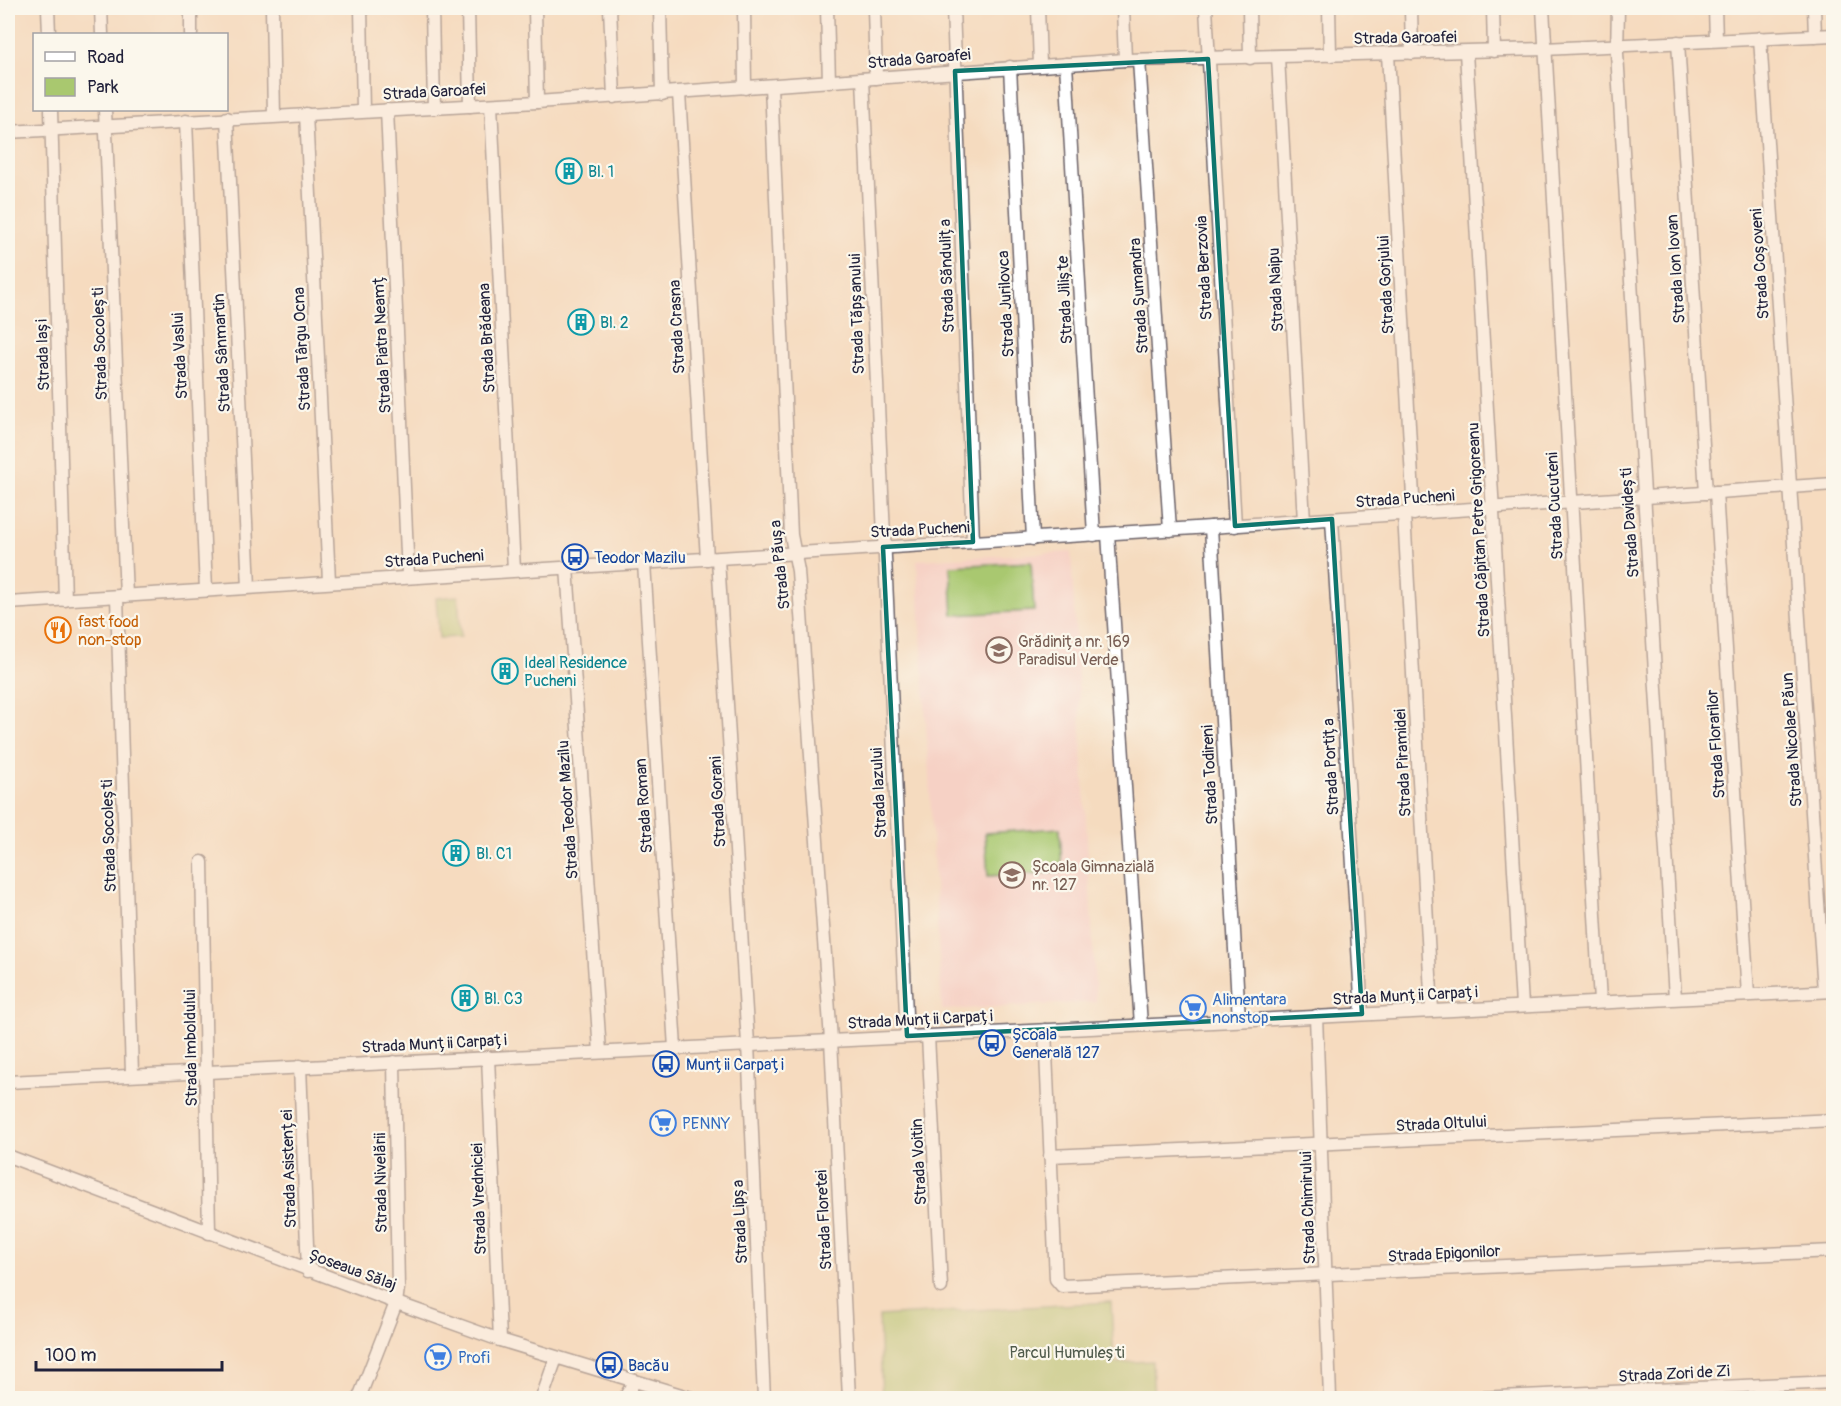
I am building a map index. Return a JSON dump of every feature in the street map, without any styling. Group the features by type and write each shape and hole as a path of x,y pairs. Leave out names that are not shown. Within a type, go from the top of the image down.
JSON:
{"street":[{"path":"48,8 49,33"},
{"path":"101,8 102,33"},
{"path":"191,8 191,33"},
{"path":"272,8 274,116"},
{"path":"361,8 363,111"},
{"path":"432,8 434,108"},
{"path":"468,8 470,106"},
{"path":"534,8 537,102"},
{"path":"610,8 614,97"},
{"path":"660,8 662,94"},
{"path":"744,8 745,87"},
{"path":"827,8 829,81"},
{"path":"874,8 876,78"},
{"name":"Strada Săndulița","path":"953,8 973,542"},
{"path":"1038,8 1040,65"},
{"path":"1123,8 1125,60"},
{"name":"Strada Berzovia","path":"1206,8 1234,526"},
{"path":"1249,8 1250,58"},
{"path":"1329,8 1330,55"},
{"path":"1412,8 1412,53"},
{"path":"1492,8 1494,51"},
{"name":"Strada Cucuteni","path":"1544,8 1600,1002"},
{"name":"Strada Davidești","path":"1618,8 1618,45 1675,998"},
{"path":"1715,8 1716,40"},
{"path":"1814,8 1815,36"},
{"name":"Strada Garoafei","path":"8,132 106,126 191,117 274,116 679,93 1125,60 1466,52 1833,35"},
{"name":"Strada Coșoveni","path":"1760,38 1791,487"},
{"name":"Strada Ion Iovan","path":"1678,42 1711,492"},
{"name":"Strada Căpitan Petre Grigoreanu","path":"1466,52 1522,1006"},
{"name":"Strada Gorjului","path":"1388,54 1409,514"},
{"name":"Strada Naipu","path":"1278,57 1304,521"},
{"name":"Strada Șumandra","path":"1139,60 1170,530"},
{"name":"Strada Jiliște","path":"1066,64 1094,535"},
{"name":"Strada Jurilovca","path":"1010,67 1033,539"},
{"name":"Strada Tăpșanului","path":"863,79 882,548"},
{"name":"Strada Păușa","path":"771,86 791,535 795,554 831,1040"},
{"name":"Strada Crasna","path":"679,93 713,559"},
{"name":"Strada Brădeana","path":"491,105 514,570"},
{"name":"Strada Piatra Neamț","path":"387,110 408,576"},
{"name":"Strada Iași","path":"51,111 65,600"},
{"name":"Strada Socolești","path":"105,111 121,596 132,1074"},
{"name":"Strada Târgu Ocna","path":"306,114 329,581"},
{"name":"Strada Vaslui","path":"191,117 206,590"},
{"name":"Strada Sânmartin","path":"227,118 249,587"},
{"name":"Strada Pucheni","path":"8,603 408,576 1234,526 1833,484"},
{"name":"Strada Nicolae Păun","path":"1791,487 1829,991"},
{"name":"Strada Florarilor","path":"1711,492 1748,995"},
{"name":"Strada Piramidei","path":"1409,514 1432,1010"},
{"name":"Strada Portița","path":"1332,519 1362,1014"},
{"name":"Strada Todireni","path":"1211,527 1239,1020"},
{"path":"1108,534 1141,1025"},
{"name":"Strada Iazului","path":"882,548 907,1036"},
{"name":"Strada Gorani","path":"713,559 748,1044"},
{"name":"Strada Roman","path":"645,563 675,1048"},
{"name":"Strada Teodor Mazilu","path":"567,567 600,1052"},
{"name":"Strada Imboldului","path":"202,862 209,1233"},
{"name":"Strada Munții Carpați","path":"8,1082 207,1070 1829,991"},
{"name":"Strada Chimirului","path":"1316,1016 1330,1398"},
{"path":"1045,1030 1050,1156"},
{"name":"Strada Voitin","path":"928,1036 941,1287"},
{"name":"Strada Floretei","path":"831,1040 849,1398"},
{"name":"Strada Lipșa","path":"748,1044 764,1398"},
{"name":"Strada Vredniciei","path":"488,1057 501,1340"},
{"name":"Strada Nivelării","path":"359,1398 396,1303 398,1288 394,1062"},
{"name":"Strada Asistenței","path":"300,1066 308,1270"},
{"name":"Strada Oltului","path":"1050,1156 1833,1120"},
{"name":"Șoseaua Sălaj","path":"8,1156 396,1303 556,1358 692,1398"},
{"name":"Strada Epigonilor","path":"1050,1156 1057,1283 1062,1286 1833,1251"},
{"path":"542,1398 556,1358"},
{"path":"625,1398 634,1382"},
{"name":"Strada Zori de Zi","path":"1479,1398 1833,1382"}],"highlighted area":[{"path":"1208,59 1235,526 1332,519 1362,1014 907,1036 883,547 973,542 955,71"}],"shaded area":[{"path":"1071,552 1096,1002 942,1010 917,560"}],"green space":[{"path":"1031,562 1034,611 953,615 950,566"},
{"path":"458,596 461,637 439,638 436,598"},
{"path":"1060,828 1062,872 988,876 985,833"},
{"name":"Parcul Humulești","path":"1111,1302 1114,1363 1152,1361 1154,1398 882,1398 879,1316"}],"place":[{"name":"Bl. 1","path":"569,171"},
{"name":"Bl. 2","path":"581,322"},
{"name":"Teodor Mazilu","path":"575,557"},
{"name":"fast food non-stop","path":"58,630"},
{"name":"Grădinița nr. 169 Paradisul Verde","path":"999,650"},
{"name":"Ideal Residence Pucheni","path":"505,671"},
{"name":"Bl. C1","path":"456,853"},
{"name":"Școala Gimnazială nr. 127","path":"1012,875"},
{"name":"Bl. C3","path":"465,998"},
{"name":"Alimentara nonstop","path":"1193,1008"},
{"name":"Școala Generală 127","path":"992,1043"},
{"name":"Munții Carpați","path":"666,1064"},
{"name":"PENNY","path":"663,1123"},
{"name":"Profi","path":"438,1357"},
{"name":"Bacău","path":"609,1365"}]}
